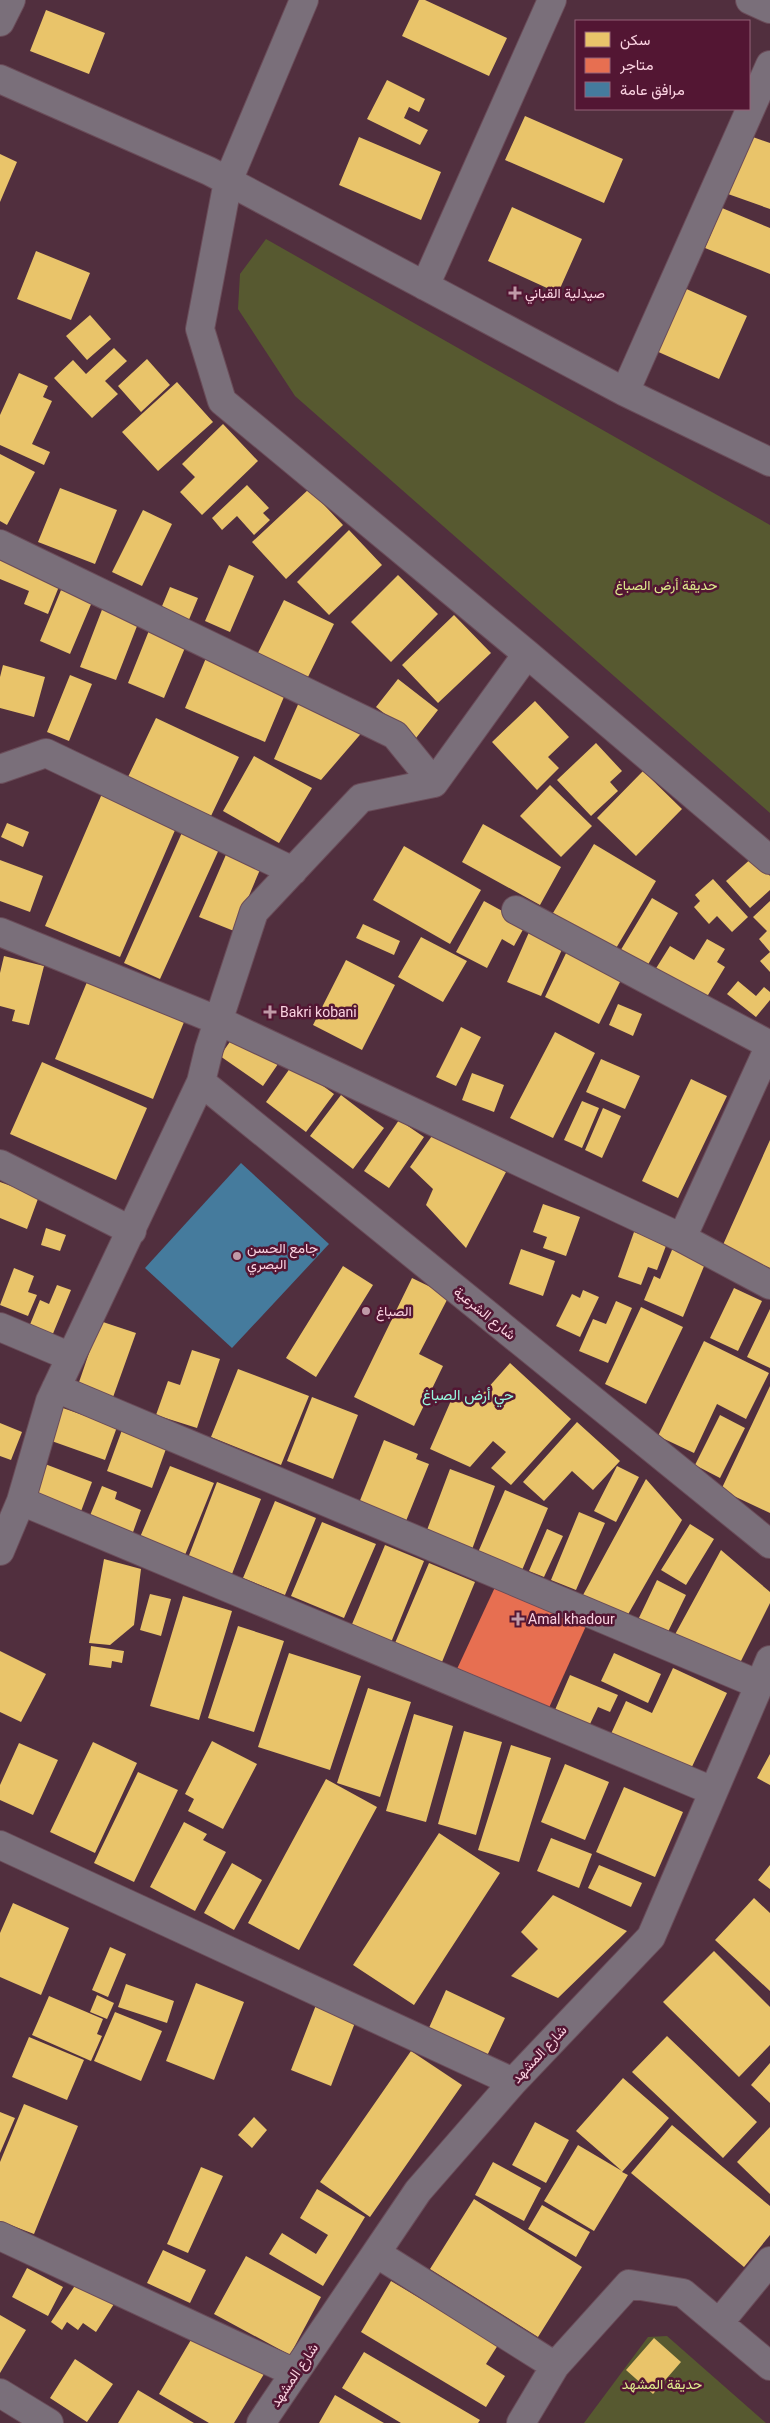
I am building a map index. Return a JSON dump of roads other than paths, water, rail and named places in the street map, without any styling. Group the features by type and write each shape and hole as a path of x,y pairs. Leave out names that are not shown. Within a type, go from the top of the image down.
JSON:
{"street":[{"path":"0,22 11,0"},
{"path":"304,0 228,181 200,329 222,401 527,654 770,860"},
{"path":"425,286 552,0"},
{"path":"750,0 770,9"},
{"path":"750,110 770,65"},
{"path":"0,79 228,181 624,392 770,462"},
{"path":"624,392 750,110"},
{"path":"0,544 395,735 434,783"},
{"path":"0,1551 21,1501 50,1401 201,1082 254,912 361,798 434,783 527,654"},
{"path":"0,769 46,753 293,871"},
{"path":"516,910 770,1045 682,1238"},
{"path":"0,932 219,1021 682,1238 770,1285"},
{"name":"شارع الشرعية","path":"201,1082 770,1544"},
{"path":"0,1164 132,1230"},
{"path":"0,1327 71,1358"},
{"path":"56,1388 760,1685"},
{"path":"21,1501 713,1791"},
{"name":"شارع المشهد","path":"261,2423 418,2191 513,2082 651,1937 770,1660"},
{"path":"0,1845 513,2082"},
{"path":"0,2236 296,2373"},
{"path":"376,2253 555,2366"},
{"path":"719,2323 770,2262"},
{"path":"521,2423 555,2366 629,2284 683,2293 770,2366"},
{"path":"0,2393 49,2423"}],"place":[{"name":"صيدلية القباني","path":"515,293"},
{"name":"Bakri kobani","path":"270,1012"},
{"name":"جامع الحسن البصري","path":"237,1256"},
{"name":"الصباغ","path":"366,1311"},
{"name":"Amal khadour","path":"518,1619"}],"district":[{"name":"حي أرض الصباغ","path":"468,1395"}],"park label":[{"name":"حديقة أرض الصباغ","path":"666,585"},
{"name":"حديقة المشهد","path":"662,2384"}]}
